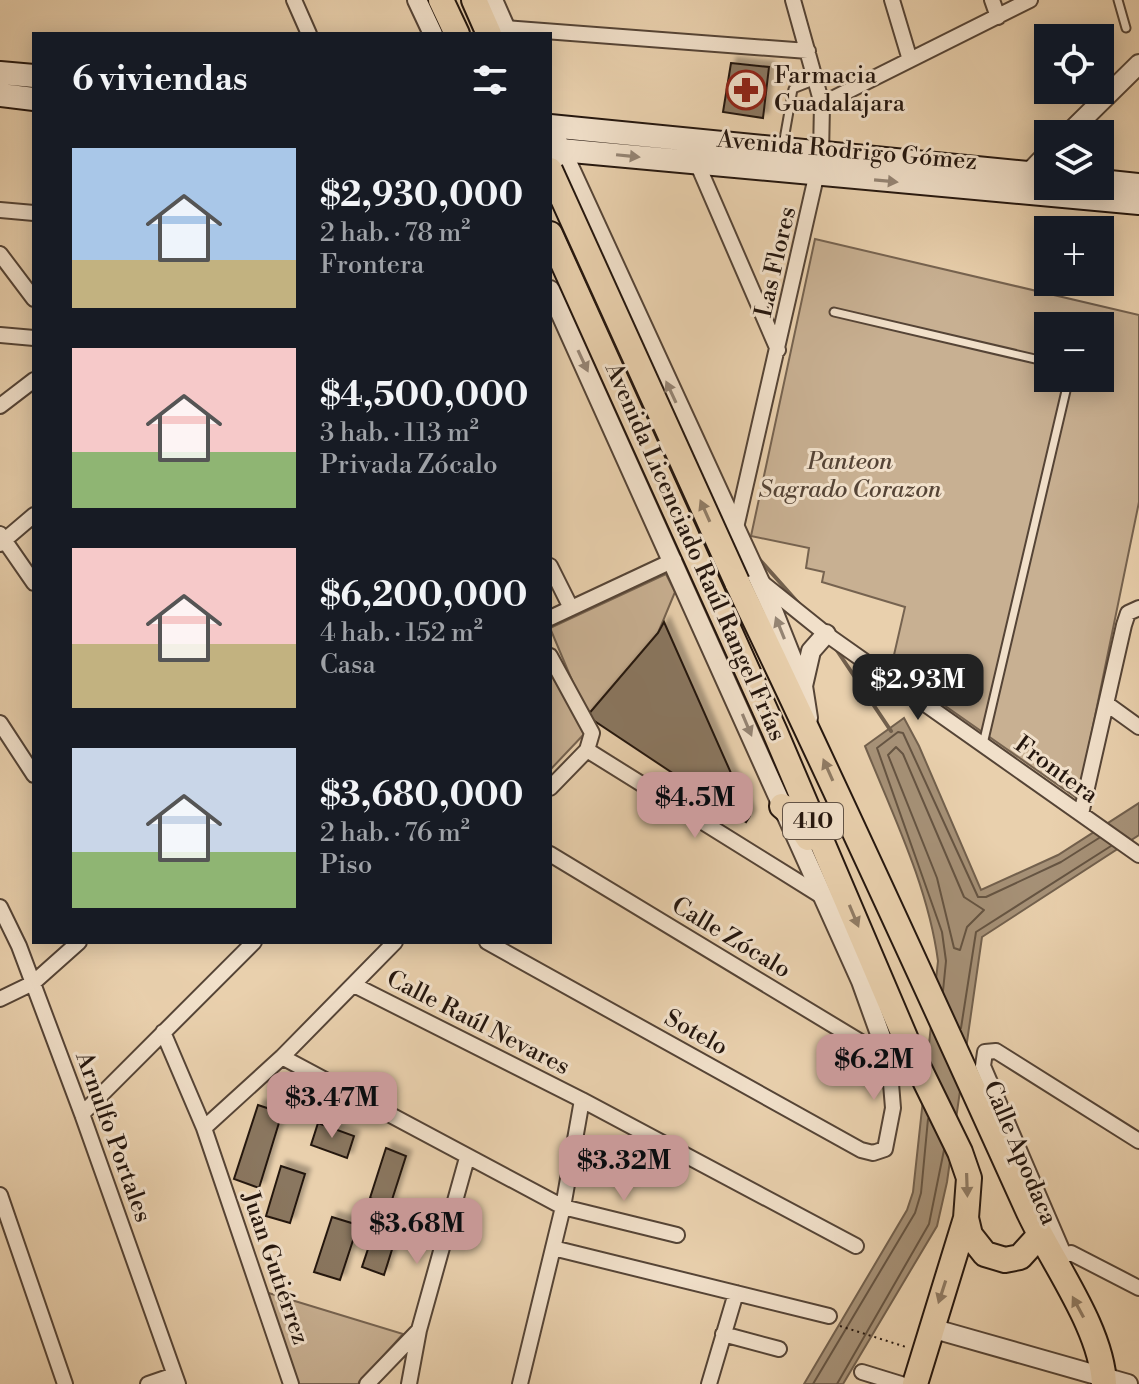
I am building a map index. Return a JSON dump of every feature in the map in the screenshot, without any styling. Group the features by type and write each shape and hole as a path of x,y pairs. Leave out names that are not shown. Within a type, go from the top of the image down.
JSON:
{"main road":[{"path":"474,0 500,32"},
{"path":"442,1 456,32"},
{"path":"0,73 32,76"},
{"path":"0,95 32,99"},
{"name":"Avenida Rodrigo Gómez","path":"552,126 782,151 820,165 1010,192 1139,203"},
{"name":"Avenida Rodrigo Gómez","path":"554,156 1034,174"},
{"name":"410","path":"554,156 1039,1236"},
{"path":"1114,182 1139,185"},
{"name":"410","path":"552,238 834,869 901,1057 960,1152 969,1178 966,1218 915,1384"},
{"path":"782,806 795,817 816,851 834,869"},
{"path":"966,1218 970,1235 978,1247 997,1259 1020,1257 1039,1236"},
{"name":"Calle Apodaca","path":"1039,1236 1058,1256 1112,1383"}],"street":[{"path":"294,0 308,32"},
{"path":"417,0 432,32"},
{"path":"493,0 500,32"},
{"name":"Las Flores","path":"735,532 820,165 822,104 793,0"},
{"path":"892,0 910,60"},
{"path":"992,0 998,17"},
{"path":"822,104 1030,0"},
{"path":"552,35 808,51"},
{"path":"1082,120 1139,64"},
{"name":"Avenida Licenciado Raúl Rangel Frías","path":"554,156 595,226 735,532 746,580 803,686 809,729"},
{"path":"697,163 779,351"},
{"path":"1010,192 1034,177"},
{"path":"0,210 32,213"},
{"path":"552,225 576,218 595,226"},
{"path":"0,254 32,296"},
{"name":"Avenida Licenciado Raúl Rangel Frías","path":"552,294 861,981 901,1057 885,1149"},
{"path":"0,335 32,338"},
{"path":"0,406 32,382"},
{"path":"32,517 1,540 32,580"},
{"path":"552,617 674,560"},
{"path":"552,570 571,608"},
{"name":"Frontera","path":"746,580 1139,855"},
{"path":"1081,814 1126,618 1139,608"},
{"path":"803,686 811,651 826,634"},
{"path":"552,660 592,733 588,748 552,786"},
{"path":"1107,704 1139,727"},
{"path":"0,723 32,772"},
{"path":"588,748 823,897"},
{"name":"Calle Zócalo","path":"552,855 901,1057"},
{"name":"Arnulfo Portales","path":"0,907 33,983 82,1114 176,1380"},
{"path":"0,999 33,983 77,944"},
{"path":"82,1114 252,944"},
{"path":"204,1128 282,1057 393,944"},
{"name":"Sotelo","path":"491,944 861,1150 873,1153 885,1149"},
{"name":"Calle Raúl Nevares","path":"354,985 582,1100 856,1246"},
{"name":"Juan Gutiérrez","path":"163,1032 204,1128 291,1384"},
{"name":"Calle Apodaca","path":"1058,1256 983,1066 985,1052 996,1051 1139,1141"},
{"path":"282,1057 563,1207 677,1235"},
{"path":"520,1384 563,1207 582,1100"},
{"path":"409,1384 419,1330 467,1158"},
{"path":"0,1195 65,1384"},
{"path":"553,1248 831,1320"},
{"path":"1058,1256 1071,1253 1139,1288"},
{"path":"709,1384 736,1293"},
{"path":"931,1328 1112,1383"},
{"path":"367,1384 419,1330"},
{"path":"723,1334 779,1349"},
{"path":"862,1372 901,1384"},
{"path":"148,1384 176,1380"}],"lane":[{"path":"1118,0 1126,28"},
{"path":"782,151 793,89 816,80"},
{"path":"834,312 1034,359"},
{"path":"983,744 1066,392"}],"path":[{"path":"831,1320 923,1352"}],"green space":[{"name":"Panteon Sagrado Corazon","path":"815,239 1034,290 1034,296 1058,296 1139,315 1139,502 1078,799 891,668 905,607 822,582 824,572 806,568 809,548 751,536"},
{"path":"666,574 675,592 658,633 587,716 552,627"},
{"path":"552,676 586,732 552,768"},
{"path":"262,1291 403,1334 358,1384 299,1384"}],"water":[{"path":"904,718 981,890 1058,855 1139,803 1139,835 982,937 947,1182 937,1226 843,1384 804,1384 907,1210 913,1192 938,961 918,878 865,746"}],"building":[{"name":"Farmacia Guadalajara","path":"731,63 769,67 763,118 723,112"},
{"path":"664,622 750,816 746,822 587,716"},
{"path":"258,1105 282,1113 259,1188 234,1179"},
{"path":"318,1123 354,1136 347,1158 311,1145"},
{"path":"386,1148 406,1156 390,1206 370,1198"},
{"path":"281,1166 305,1174 290,1223 266,1216"},
{"path":"379,1216 400,1224 384,1275 362,1267"},
{"path":"332,1217 358,1225 340,1280 314,1272"}],"waterway":[{"path":"759,559 801,606"},
{"path":"834,646 891,731"}],"place":[{"name":"Farmacia Guadalajara","path":"746,90"}]}
